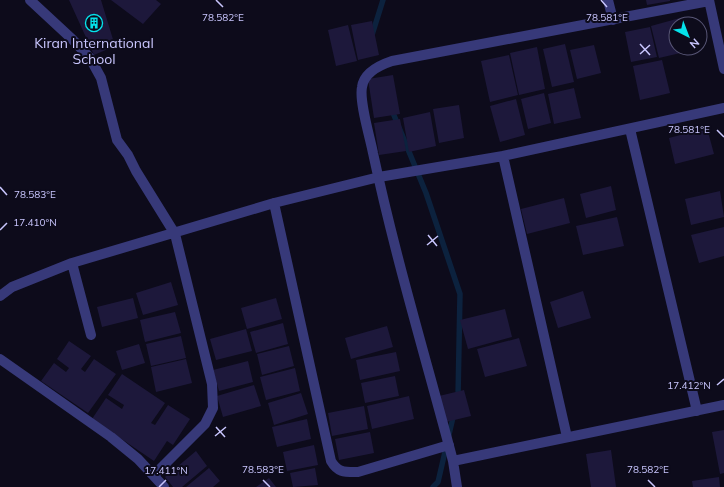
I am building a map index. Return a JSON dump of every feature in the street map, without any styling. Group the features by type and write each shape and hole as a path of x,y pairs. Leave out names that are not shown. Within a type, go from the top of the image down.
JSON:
{"street":[{"path":"30,0 90,58 101,78 117,140 128,155 136,171 175,234 212,384 214,408 205,424 154,475"},
{"path":"608,0 613,20"},
{"path":"457,487 449,445 379,177 363,104 362,87 366,78 378,66 392,60 613,20 709,0 724,69"},
{"path":"0,296 12,287 72,263 175,234 274,203 379,177 503,156 724,108"},
{"path":"630,129 697,411"},
{"path":"503,156 567,437"},
{"path":"274,203 331,461 335,468 342,472 358,472 449,445"},
{"path":"72,263 91,335"},
{"path":"0,359 111,437 154,475 164,487"},
{"path":"453,461 724,405"}],"building":[{"name":"Kiran International School","path":"69,0 101,0 115,46 94,55"},
{"name":"Kiran International School","path":"111,0 156,0 161,4 143,24"},
{"path":"646,0 670,0 670,1 647,5"},
{"path":"372,21 379,55 358,60 351,25"},
{"path":"668,21 668,56 659,58 651,26"},
{"path":"348,25 357,61 336,66 328,30"},
{"path":"650,27 657,57 631,62 625,32"},
{"path":"565,44 574,82 552,87 543,49"},
{"path":"594,45 601,73 577,79 570,50"},
{"path":"537,47 545,89 519,95 510,53"},
{"path":"509,55 518,95 490,102 481,61"},
{"path":"662,60 670,93 640,100 633,66"},
{"path":"393,75 400,114 374,118 368,79"},
{"path":"574,88 581,118 554,124 548,94"},
{"path":"544,93 551,123 528,129 521,99"},
{"path":"516,99 525,135 500,142 490,106"},
{"path":"459,105 464,138 439,143 433,109"},
{"path":"430,112 436,146 409,152 403,118"},
{"path":"400,119 406,151 379,155 374,123"},
{"path":"707,128 714,154 675,164 669,138"},
{"path":"611,186 616,210 586,218 580,194"},
{"path":"720,191 724,217 691,225 685,199"},
{"path":"564,198 570,223 527,234 521,209"},
{"path":"617,217 624,246 583,255 576,226"},
{"path":"724,227 724,256 699,263 691,235"},
{"path":"171,282 178,305 143,315 136,293"},
{"path":"583,291 591,318 558,328 550,302"},
{"path":"133,298 138,318 102,327 97,307"},
{"path":"276,298 282,319 247,329 241,308"},
{"path":"505,309 512,337 468,349 460,320"},
{"path":"175,312 181,333 145,342 140,320"},
{"path":"283,323 288,344 256,353 250,332"},
{"path":"387,326 393,347 351,359 345,338"},
{"path":"246,329 252,351 216,360 210,339"},
{"path":"181,336 186,358 151,366 146,344"},
{"path":"519,338 527,366 485,377 477,349"},
{"path":"69,341 91,356 81,369 85,372 94,359 116,374 88,413 41,381 54,363 66,372 69,368 57,359"},
{"path":"139,344 145,363 122,370 116,351"},
{"path":"289,346 294,366 262,375 257,354"},
{"path":"396,352 400,371 360,380 356,360"},
{"path":"186,359 192,383 156,392 151,367"},
{"path":"248,361 253,382 219,391 213,370"},
{"path":"295,368 300,391 266,400 260,377"},
{"path":"122,374 165,403 151,423 155,425 168,405 190,419 173,445 167,441 154,461 92,419 106,398 122,409 124,405 108,395"},
{"path":"395,376 399,396 365,403 361,383"},
{"path":"254,385 261,406 223,417 217,396"},
{"path":"464,390 471,416 446,422 439,396"},
{"path":"301,393 308,414 274,425 268,403"},
{"path":"409,396 414,419 372,429 367,406"},
{"path":"364,406 368,429 332,436 328,413"},
{"path":"307,419 311,439 277,447 272,427"},
{"path":"724,430 724,473 720,474 712,432"},
{"path":"370,432 374,453 339,460 335,439"},
{"path":"314,445 318,465 287,471 283,452"},
{"path":"611,450 616,487 591,487 586,454"},
{"path":"196,451 207,466 182,487 173,487 165,477"},
{"path":"209,468 220,481 213,487 186,487"},
{"path":"315,468 318,485 293,487 290,473"},
{"path":"719,477 720,487 693,487 692,481"},
{"path":"269,478 276,487 256,487"}],"waterway":[{"path":"372,35 383,0"},
{"path":"391,108 426,193 460,294 458,397"},
{"path":"433,487 438,482 454,413"}],"place":[{"name":"Kiran International School","path":"94,23"}]}
